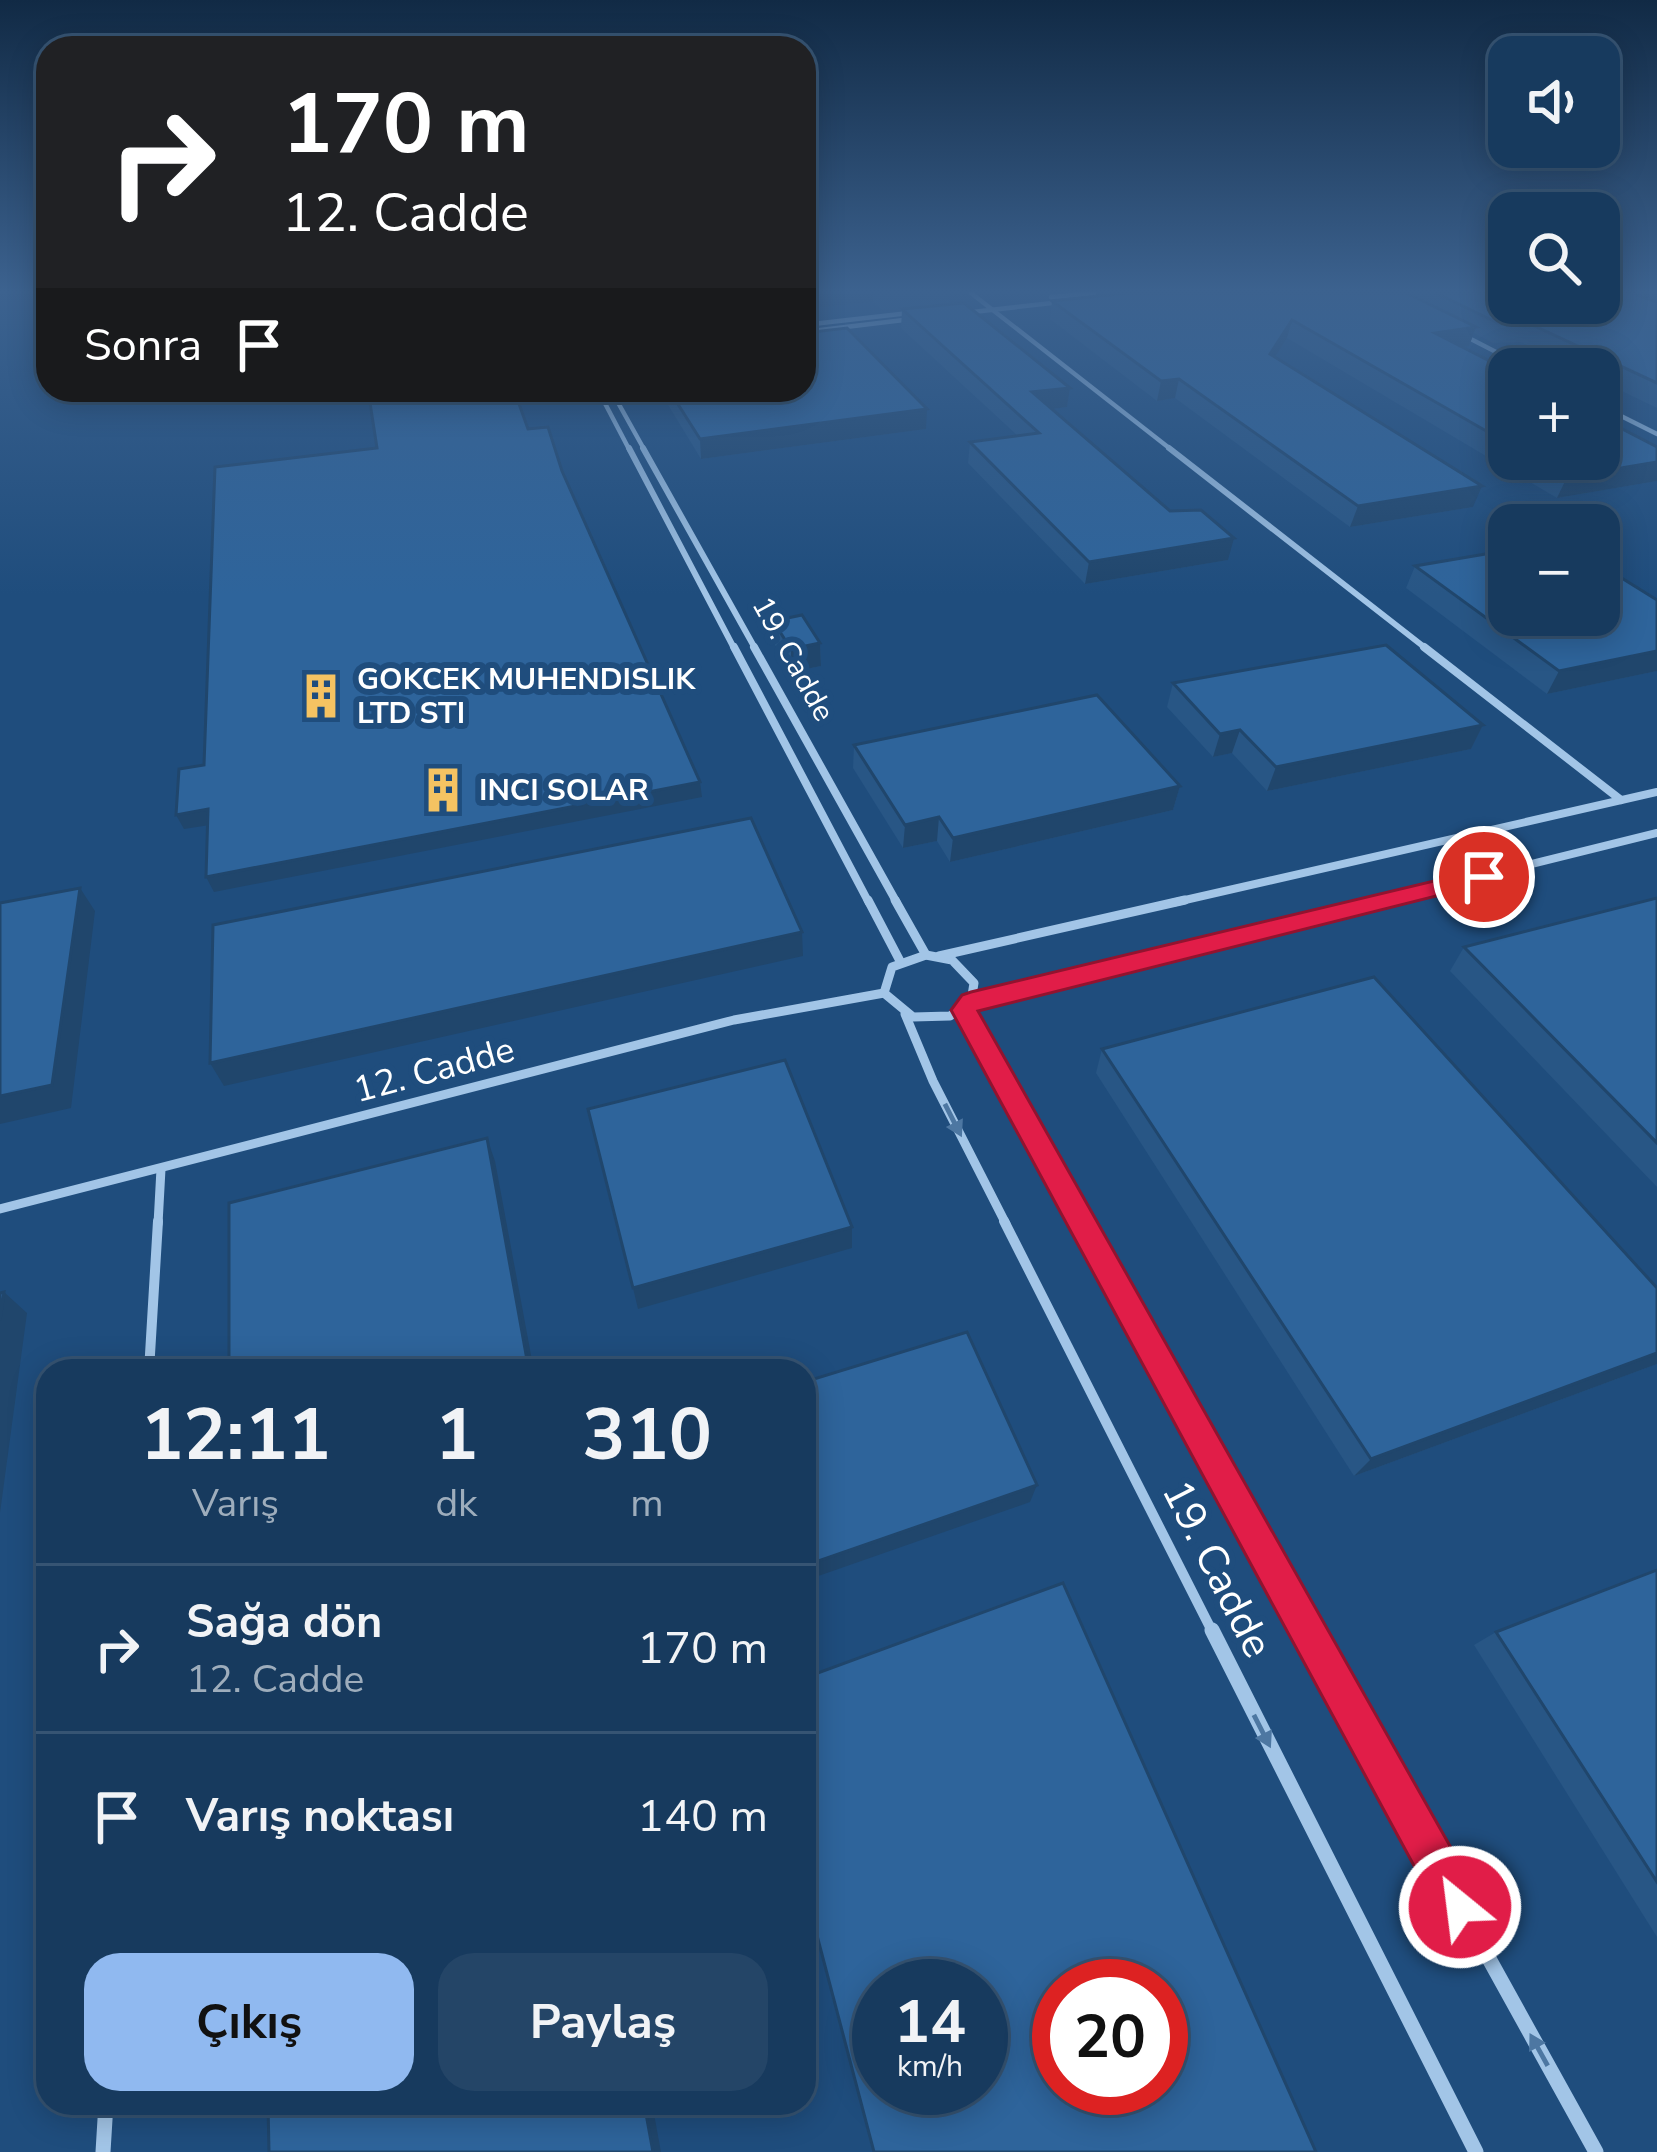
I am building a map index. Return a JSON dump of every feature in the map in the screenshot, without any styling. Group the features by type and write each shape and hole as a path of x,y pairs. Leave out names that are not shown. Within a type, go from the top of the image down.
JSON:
{"lane":[{"path":"1101,393 1621,800"},
{"name":"19. Cadde","path":"604,402 900,961"},
{"name":"19. Cadde","path":"618,402 926,955"},
{"path":"1620,416 1657,434"},
{"path":"1657,791 939,956 900,961 886,975 884,993 904,1014 943,1019 968,1006 1657,833"},
{"path":"939,956 970,974 974,983 968,1006"},
{"name":"12. Cadde","path":"0,1209 734,1020 884,993"},
{"name":"19. Cadde","path":"968,1006 1596,2152"},
{"name":"19. Cadde","path":"904,1014 944,1102 1476,2152"},
{"path":"150,1359 161,1169"},
{"path":"103,2152 105,2115"}],"building":[{"path":"816,393 912,393 927,409 700,439 677,402 816,402"},
{"path":"995,393 1034,393 1170,511 1201,510 1234,538 1089,562 970,442 1039,433"},
{"path":"1199,393 1333,393 1482,486 1358,506"},
{"path":"1420,393 1488,393 1488,432"},
{"path":"370,402 518,402 528,429 548,427 562,471 700,782 206,877 208,809 176,815 179,769 204,765 215,467 377,448"},
{"path":"1620,428 1657,447 1657,462 1620,468"},
{"path":"1488,554 1488,619 1415,566"},
{"path":"1620,577 1657,600 1657,651 1559,671 1511,636 1620,636"},
{"path":"802,615 820,643 791,649 773,621"},
{"path":"1386,645 1483,725 1276,767 1240,730 1220,734 1173,683"},
{"path":"1097,695 1180,786 953,838 939,817 905,825 854,745"},
{"path":"751,818 802,932 210,1063 213,925"},
{"path":"80,888 52,1085 0,1096 0,903"},
{"path":"1657,898 1657,1143 1464,947"},
{"path":"1374,977 1657,1288 1657,1353 1371,1459 1102,1049"},
{"path":"785,1060 852,1227 633,1288 588,1109"},
{"path":"487,1138 527,1359 229,1359 229,1203"},
{"path":"967,1332 1037,1485 816,1562 816,1378"},
{"path":"1657,1570 1657,1882 1496,1632"},
{"path":"1063,1583 1316,2152 874,2152 864,2115 1008,2115 1008,1959 852,1959 852,2068 816,1932 816,1674"},
{"path":"268,2115 646,2115 653,2152 269,2152"}],"place":[{"name":"GOKCEK MUHENDISLIK LTD STI","path":"321,696"},
{"name":"INCI SOLAR","path":"443,790"}],"route":[{"path":"1460,1907 964,1010 971,1002 1484,877"}]}
